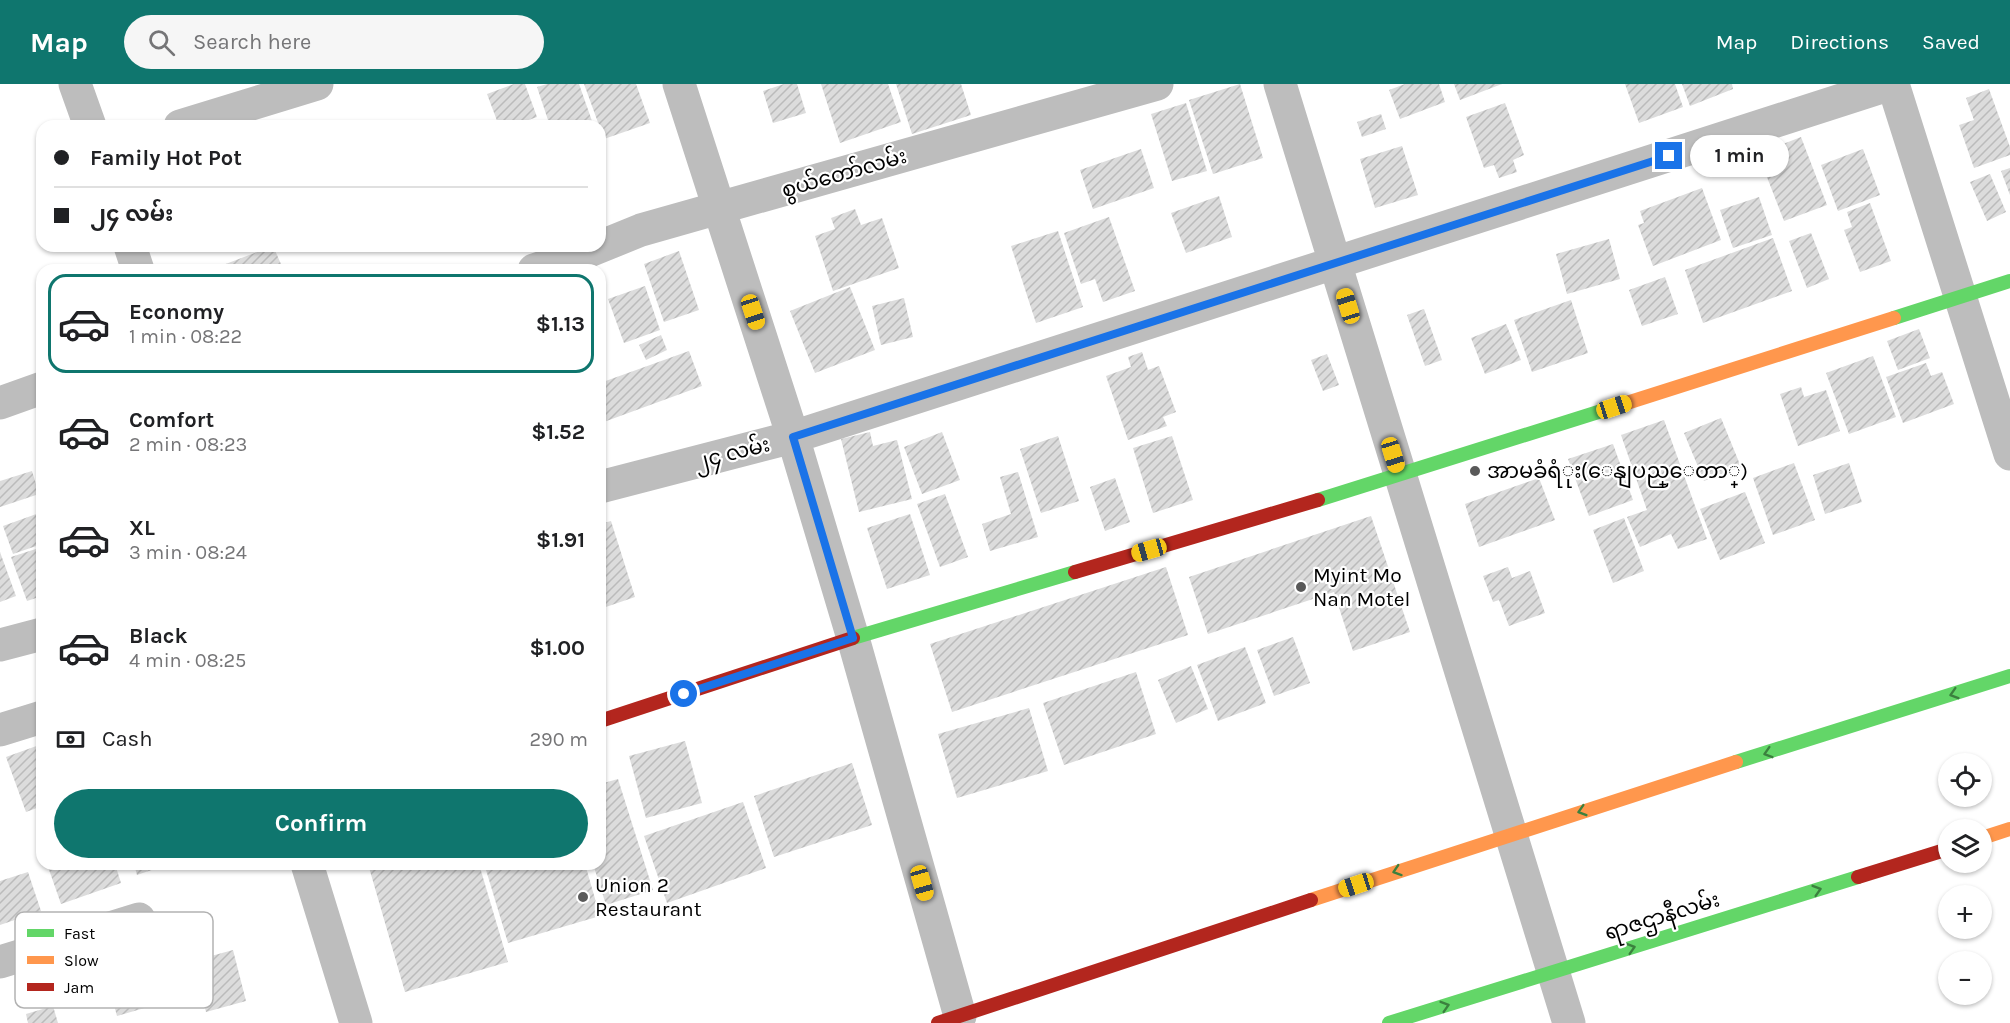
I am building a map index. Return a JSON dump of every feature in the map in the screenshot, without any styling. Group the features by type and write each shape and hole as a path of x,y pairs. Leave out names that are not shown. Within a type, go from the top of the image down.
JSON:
{"main road":[{"path":"606,719 853,638 1399,476 2010,281"},
{"path":"949,1020 1510,834 2010,676"},
{"path":"1992,835 2010,829"},
{"name":"ရာဇဌာနီလမ်း","path":"1389,1023 1938,852"}],"street":[{"path":"75,84 88,120"},
{"path":"200,120 317,84"},
{"path":"679,84 793,437 853,638 949,1020"},
{"name":"စွယ်တော်လမ်း","path":"606,244 641,230 1157,84"},
{"path":"1280,84 1569,1023"},
{"path":"1892,84 2010,454"},
{"name":"၂၄ လမ်း","path":"606,485 793,437 1892,84"},
{"name":"စွယ်တော်လမ်း","path":"552,264 587,252"},
{"path":"0,402 36,390"},
{"path":"0,645 36,636"},
{"path":"0,730 36,719"},
{"path":"309,870 356,1023"},
{"path":"0,962 15,957"}],"building":[{"path":"514,84 525,84 537,117 529,120 497,120 487,94"},
{"path":"547,84 579,84 592,120 548,120 537,87"},
{"path":"584,84 636,84 650,123 606,138 606,120 597,120"},
{"path":"784,84 797,84 806,113 773,123 763,91"},
{"path":"821,84 888,84 901,122 840,143"},
{"path":"896,84 961,84 971,115 912,134"},
{"path":"1240,84 1263,158 1213,174 1189,100"},
{"path":"1405,84 1439,84 1445,102 1400,119 1389,90"},
{"path":"1454,84 1502,84 1460,100"},
{"path":"1625,84 1675,84 1683,107 1639,123"},
{"path":"1682,84 1732,84 1733,89 1690,106"},
{"path":"1989,89 2010,147 2010,155 1974,168 1959,125 1974,120 1966,98"},
{"path":"1186,103 1207,171 1172,181 1151,114"},
{"path":"1505,103 1524,155 1513,160 1517,172 1499,178 1494,165 1484,168 1466,117"},
{"path":"1381,114 1386,129 1362,137 1357,122"},
{"path":"1801,137 1827,205 1784,221 1758,154"},
{"path":"1402,146 1418,195 1375,208 1360,159"},
{"path":"1141,149 1154,188 1093,209 1080,170"},
{"path":"1863,149 1880,195 1838,211 1821,165"},
{"path":"2010,168 2010,195 2001,171"},
{"path":"1990,174 2006,212 1987,221 1970,182"},
{"path":"1702,188 1721,240 1653,266 1638,225 1644,223 1640,211"},
{"path":"1219,196 1232,237 1186,253 1171,213"},
{"path":"1759,197 1772,235 1733,248 1720,210"},
{"path":"1870,203 1891,261 1860,272 1844,230 1852,227 1847,212"},
{"path":"855,209 861,225 882,218 899,268 833,291 815,236 835,229 831,218"},
{"path":"1109,217 1135,291 1103,302 1095,279 1081,284 1064,233"},
{"path":"1058,231 1083,307 1036,323 1011,246"},
{"path":"1811,233 1829,279 1807,288 1789,241"},
{"path":"1773,238 1792,291 1703,323 1685,270"},
{"path":"1609,239 1620,279 1567,294 1556,254"},
{"path":"679,251 699,310 664,322 644,264"},
{"path":"257,252 276,252 281,264 226,264"},
{"path":"1665,277 1678,314 1642,326 1629,290"},
{"path":"645,286 660,330 624,343 608,299"},
{"path":"850,287 875,350 815,373 790,311"},
{"path":"904,298 913,337 881,345 872,306"},
{"path":"1571,300 1588,353 1532,372 1514,320"},
{"path":"1424,309 1442,360 1425,366 1407,315"},
{"path":"1506,324 1521,360 1485,374 1471,338"},
{"path":"1919,329 1930,358 1898,370 1887,341"},
{"path":"661,335 667,350 646,360 639,345"},
{"path":"689,351 702,386 606,421 606,381"},
{"path":"1142,352 1148,370 1159,366 1176,412 1163,417 1167,426 1128,440 1106,376 1131,367 1128,357"},
{"path":"1327,354 1339,385 1323,391 1311,360"},
{"path":"1873,356 1896,417 1849,434 1826,373"},
{"path":"1926,363 1931,376 1942,372 1954,404 1903,423 1886,377"},
{"path":"1801,387 1804,397 1826,390 1840,431 1798,446 1780,394"},
{"path":"1721,418 1741,467 1704,481 1684,433"},
{"path":"1664,420 1707,539 1678,549 1671,534 1640,547 1627,517 1647,510 1621,435"},
{"path":"870,432 873,446 897,440 912,499 859,512 841,439"},
{"path":"942,432 960,480 922,494 904,447"},
{"path":"1058,436 1079,501 1041,513 1020,449"},
{"path":"1172,436 1193,500 1153,513 1133,448"},
{"path":"1613,444 1633,500 1589,516 1568,459"},
{"path":"1794,463 1815,520 1773,535 1753,478"},
{"path":"1849,463 1862,502 1825,514 1813,475"},
{"path":"32,471 36,495 0,507 0,481"},
{"path":"1018,472 1038,537 990,551 982,524 1011,514 1000,477"},
{"path":"1115,478 1130,522 1105,531 1090,487"},
{"path":"1539,478 1555,520 1479,547 1465,504"},
{"path":"1745,492 1765,543 1720,560 1700,509"},
{"path":"945,494 968,557 940,567 917,504"},
{"path":"36,514 36,546 13,554 3,526"},
{"path":"910,514 930,575 887,589 867,528"},
{"path":"1371,516 1410,632 1353,651 1334,592 1208,634 1189,577"},
{"path":"1624,518 1644,571 1613,583 1593,530"},
{"path":"611,521 635,597 606,607 606,522"},
{"path":"36,549 36,598 27,601 11,557"},
{"path":"0,552 16,596 0,602"},
{"path":"1166,567 1188,635 952,712 930,644"},
{"path":"1508,567 1512,578 1530,571 1545,613 1509,626 1499,600 1493,602 1483,576"},
{"path":"1293,637 1310,683 1274,696 1257,650"},
{"path":"1245,647 1266,703 1218,721 1197,665"},
{"path":"1191,666 1208,709 1176,723 1158,680"},
{"path":"1136,672 1156,734 1064,765 1043,703"},
{"path":"1029,708 1048,771 957,798 938,734"},
{"path":"685,741 702,803 646,818 629,756"},
{"path":"36,746 36,808 26,812 6,757"},
{"path":"852,763 872,825 774,857 754,796"},
{"path":"618,779 653,890 606,905 595,870 606,870 606,782"},
{"path":"743,802 766,868 667,903 644,836"},
{"path":"49,870 117,870 121,883 61,904"},
{"path":"136,870 152,870 137,875"},
{"path":"370,870 481,870 508,962 405,992"},
{"path":"486,870 587,870 600,916 508,943"},
{"path":"28,872 41,911 15,912 15,920 0,925 0,881"},
{"path":"233,950 246,1001 206,1012 205,1008 213,1008 213,956"},
{"path":"54,1008 58,1023 28,1023 26,1014"},
{"path":"115,1008 145,1008 117,1016"}],"traffic: fast":[{"path":"1894,318 2010,281"},
{"path":"1318,500 1611,408"},
{"path":"853,638 1075,572"},
{"path":"1736,762 2010,676"},
{"path":"1389,1023 1858,877"}],"traffic: slow":[{"path":"1611,408 1894,318"},
{"path":"1311,900 1736,762"},
{"path":"1992,835 2010,829"}],"traffic: jam":[{"path":"1075,572 1318,500"},
{"path":"606,719 853,638"},
{"path":"1858,877 1938,852"},
{"path":"938,1023 1311,900"}],"place":[{"name":"အာမခံရံုး(ေနျပည္ေတာ္)","path":"1475,471"},
{"name":"Myint Mo Nan Motel","path":"1301,587"},
{"name":"Union 2 Restaurant","path":"583,897"}],"route":[{"path":"684,694 853,638 793,437 1669,156"}]}
